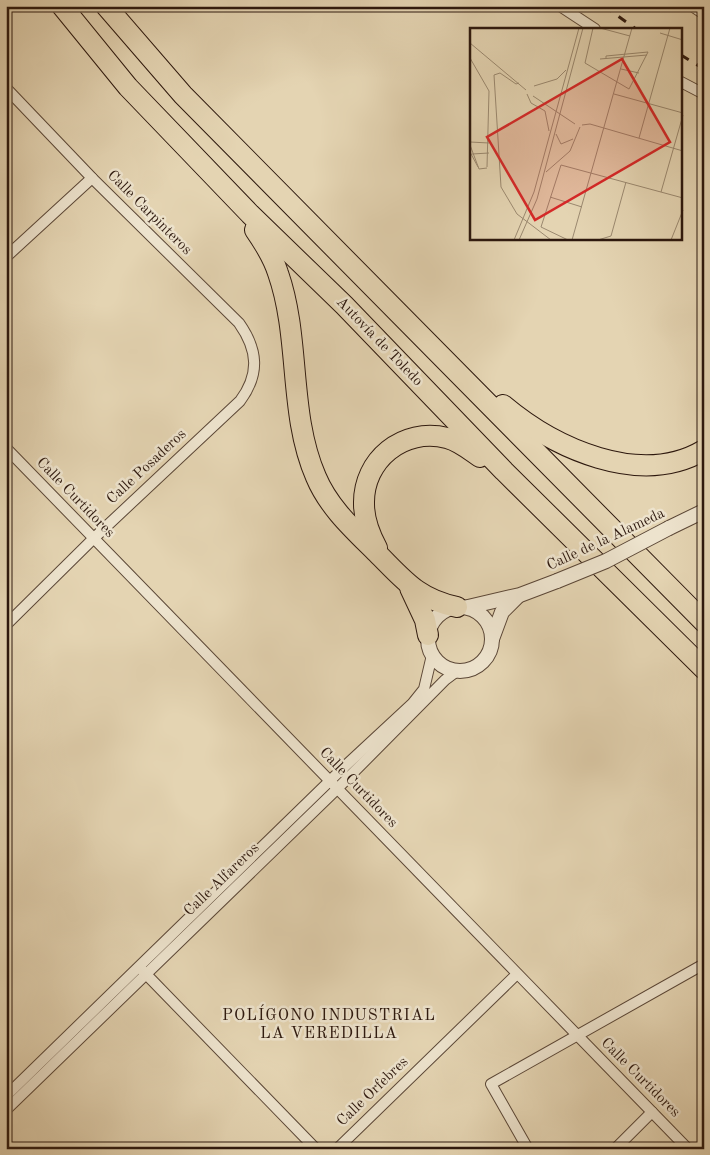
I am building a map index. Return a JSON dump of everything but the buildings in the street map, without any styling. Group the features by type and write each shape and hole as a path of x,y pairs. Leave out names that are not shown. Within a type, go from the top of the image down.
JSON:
{"highway":[{"name":"Autovía de Toledo","path":"62,6 128,87 250,214 344,305 504,471 704,669"},
{"path":"106,6 183,95 704,622"},
{"path":"250,214 253,226 278,272 287,305 302,432 316,477 326,497 341,516 410,588 428,598 462,607"},
{"path":"460,377 473,380 528,424 551,437 605,460 635,465 663,466 688,459 704,450"},
{"path":"381,557 371,536 364,505 365,491 373,468 390,448 416,437 449,438 504,471"},
{"path":"410,588 425,620 428,635"}],"street":[{"path":"560,6 593,28"},
{"path":"692,6 704,14"},
{"path":"682,83 704,94"},
{"name":"Calle Carpinteros","path":"6,88 92,178 238,323 251,341 255,367"},
{"path":"6,257 92,178"},
{"name":"Calle Posaderos","path":"6,625 94,538 240,402 250,388 255,367"},
{"name":"Calle Curtidores","path":"6,448 688,1149"},
{"name":"Calle de la Alameda","path":"462,607 520,595 557,581 606,561 704,511"},
{"name":"Calle de la Alameda","path":"492,640 502,612 520,595"},
{"path":"462,607 478,612 486,619 491,629 492,640 485,660 468,670 457,671 443,666 432,655 428,635 437,616 446,610 462,607"},
{"name":"Calle Alfareros","path":"6,1110 329,781 412,704 424,689 432,655"},
{"name":"Calle Alfareros","path":"6,1096 144,971 337,789 445,680 457,671"},
{"path":"528,1149 491,1084 704,964"},
{"path":"144,971 316,1149"},
{"name":"Calle Orfebres","path":"337,1149 517,974"},
{"path":"615,1149 652,1112"}],"railway":[{"path":"604,6 635,28"},
{"path":"682,56 704,69"}],"district":[{"name":"POLÍGONO INDUSTRIAL LA VEREDILLA","path":"329,1025"}]}
